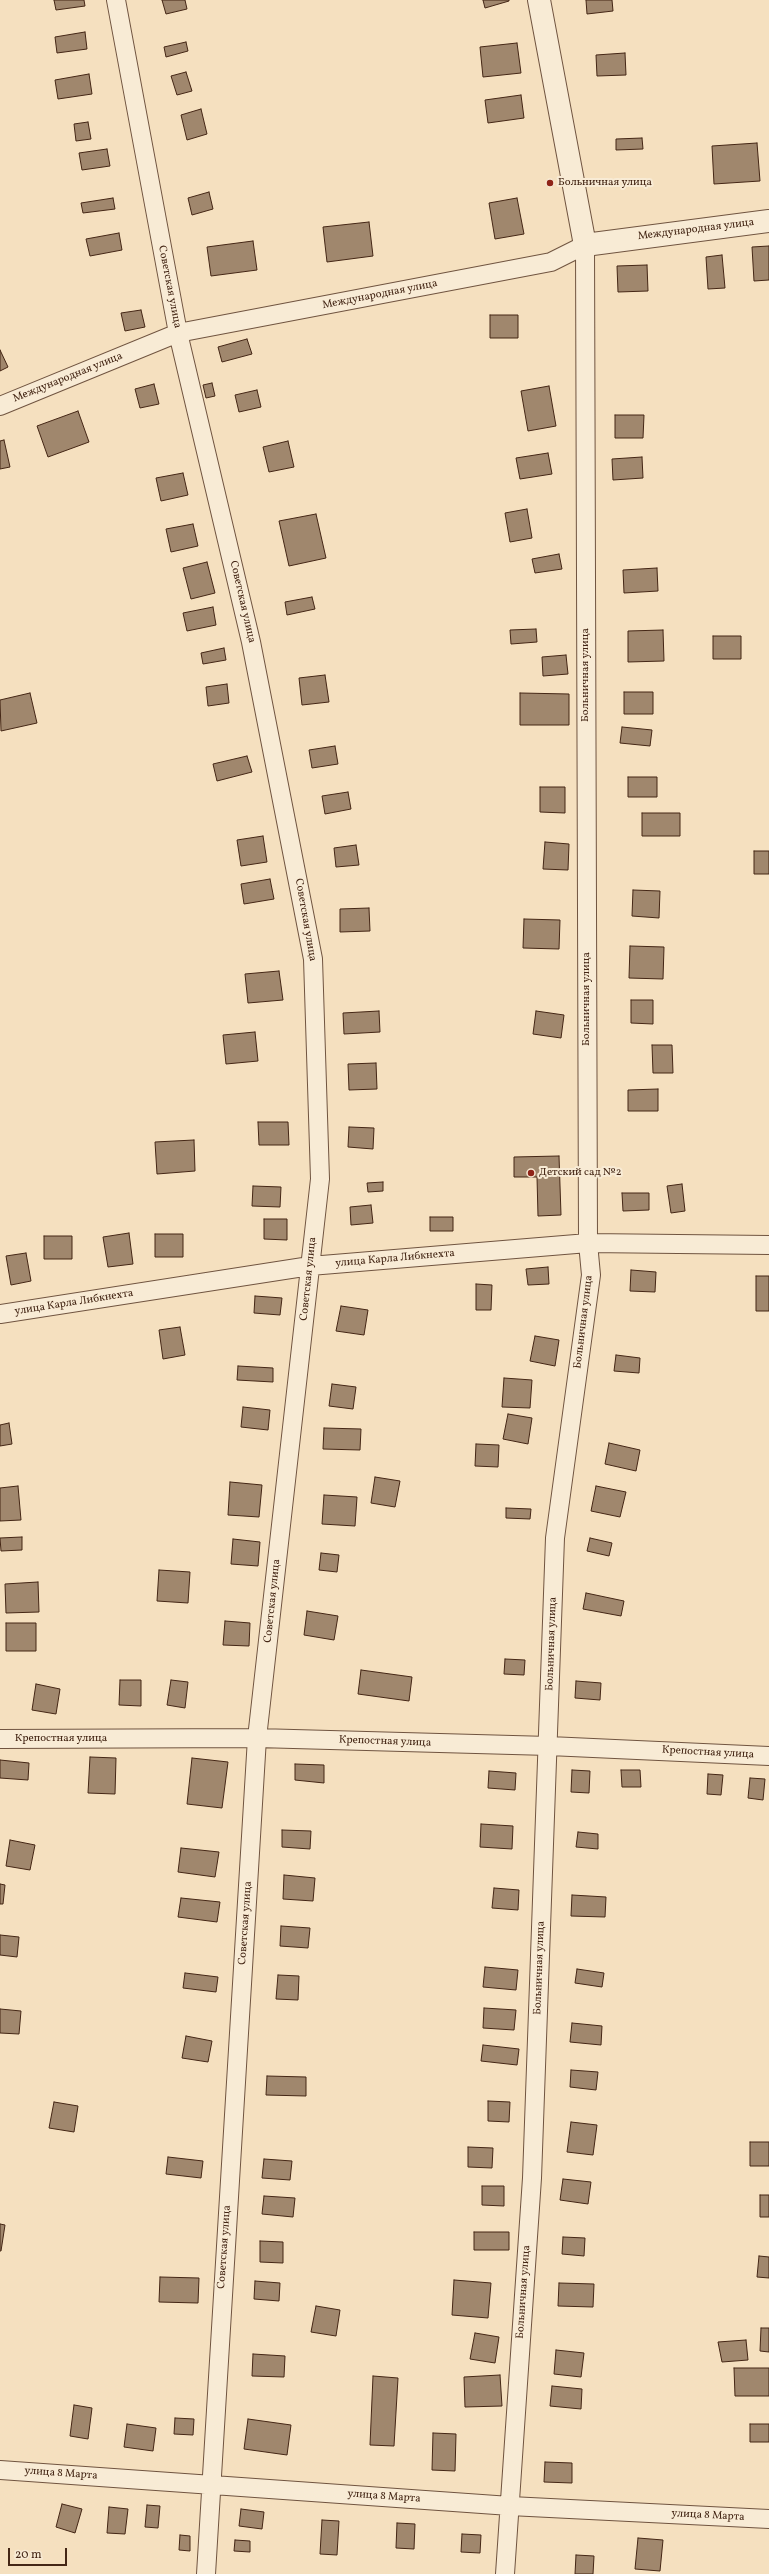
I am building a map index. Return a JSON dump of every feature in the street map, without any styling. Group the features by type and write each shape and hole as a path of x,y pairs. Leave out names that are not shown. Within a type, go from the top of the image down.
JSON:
{"street":[{"name":"Советская улица","path":"116,0 178,333 251,642 313,959 320,1179 257,1738 206,2574"},
{"name":"Больничная улица","path":"505,2574 532,2178 549,1746 555,1538 591,1275 588,1243 585,245 539,0"},
{"name":"Международная улица","path":"0,406 178,333 550,262 585,245 769,221"},
{"name":"улица Карла Либкнехта","path":"0,1314 310,1266 588,1243 769,1245"},
{"name":"Крепостная улица","path":"0,1739 257,1738 549,1746 769,1756"},
{"name":"улица 8 Марта","path":"0,2470 510,2506 769,2519"}],"building":[{"path":"54,0 84,0 85,6 56,10"},
{"path":"162,0 185,0 187,9 166,14"},
{"path":"483,0 509,0 509,1 485,8"},
{"path":"586,0 612,0 613,11 587,14"},
{"path":"85,32 87,49 57,53 55,37"},
{"path":"186,42 188,51 166,57 164,47"},
{"path":"517,43 521,73 483,77 480,47"},
{"path":"625,53 626,75 597,76 596,55"},
{"path":"186,72 192,91 177,95 171,76"},
{"path":"89,74 92,94 58,99 55,80"},
{"path":"521,95 524,118 488,123 485,100"},
{"path":"201,109 207,134 187,140 181,115"},
{"path":"88,122 91,139 76,141 74,124"},
{"path":"642,138 643,149 616,150 616,139"},
{"path":"757,143 760,181 714,184 712,146"},
{"path":"107,149 110,166 82,170 79,153"},
{"path":"209,192 213,209 192,215 188,198"},
{"path":"113,198 115,209 83,213 81,203"},
{"path":"517,198 524,234 495,239 489,203"},
{"path":"369,222 373,256 327,262 323,227"},
{"path":"119,233 122,250 90,256 86,239"},
{"path":"253,241 257,270 211,276 207,247"},
{"path":"769,246 769,280 754,281 752,247"},
{"path":"722,255 725,288 708,289 706,257"},
{"path":"647,265 648,291 618,292 617,266"},
{"path":"141,310 145,327 125,331 121,313"},
{"path":"490,315 518,315 518,338 490,338"},
{"path":"247,339 252,354 222,362 218,347"},
{"path":"0,350 8,367 0,371"},
{"path":"212,383 215,396 206,398 203,385"},
{"path":"154,384 159,404 140,408 135,389"},
{"path":"549,386 556,426 528,431 521,391"},
{"path":"257,390 261,407 239,412 235,395"},
{"path":"78,411 89,442 48,457 37,426"},
{"path":"615,415 644,415 643,438 615,438"},
{"path":"4,440 10,467 0,469 0,441"},
{"path":"288,441 294,467 269,472 263,447"},
{"path":"548,453 552,474 520,479 516,458"},
{"path":"642,457 643,478 613,480 612,459"},
{"path":"183,473 188,495 161,501 156,478"},
{"path":"527,509 532,538 510,542 505,513"},
{"path":"316,514 326,558 289,566 279,521"},
{"path":"193,524 198,546 171,552 166,529"},
{"path":"559,554 562,569 535,573 532,559"},
{"path":"207,562 215,593 191,599 183,568"},
{"path":"657,568 658,591 624,593 623,570"},
{"path":"312,597 315,609 287,615 285,602"},
{"path":"213,607 216,625 187,631 183,613"},
{"path":"536,629 537,642 511,644 510,630"},
{"path":"663,630 664,661 628,662 628,631"},
{"path":"713,636 741,636 741,659 713,659"},
{"path":"224,648 226,660 203,664 201,653"},
{"path":"566,655 568,674 543,676 542,657"},
{"path":"325,675 329,702 302,705 299,678"},
{"path":"227,684 229,703 208,706 206,687"},
{"path":"624,692 653,692 653,714 624,714"},
{"path":"30,693 37,723 1,731 0,700"},
{"path":"520,693 569,694 569,725 520,725"},
{"path":"622,727 652,730 650,746 620,743"},
{"path":"335,746 338,764 312,768 309,750"},
{"path":"247,756 252,772 217,781 213,764"},
{"path":"628,777 657,777 657,797 628,797"},
{"path":"540,787 565,787 565,813 540,812"},
{"path":"348,792 351,809 325,814 322,796"},
{"path":"642,813 680,813 680,836 642,836"},
{"path":"263,836 267,862 241,866 237,840"},
{"path":"545,842 569,844 568,870 543,869"},
{"path":"356,845 359,865 336,867 334,848"},
{"path":"754,851 769,851 769,874 754,874"},
{"path":"270,879 274,899 244,904 241,884"},
{"path":"633,890 660,891 659,918 632,916"},
{"path":"369,908 370,931 340,932 340,909"},
{"path":"524,919 560,920 559,949 523,948"},
{"path":"630,946 664,947 663,979 629,978"},
{"path":"279,971 283,1000 248,1003 245,974"},
{"path":"631,1000 653,1000 653,1024 631,1023"},
{"path":"379,1011 380,1032 344,1034 343,1013"},
{"path":"536,1011 564,1015 561,1038 533,1034"},
{"path":"255,1032 258,1061 226,1064 223,1035"},
{"path":"652,1045 672,1045 673,1073 653,1073"},
{"path":"376,1063 377,1089 349,1090 348,1064"},
{"path":"658,1089 658,1111 628,1111 628,1090"},
{"path":"258,1122 288,1122 289,1145 259,1145"},
{"path":"349,1127 374,1128 373,1149 348,1147"},
{"path":"194,1140 195,1171 157,1174 155,1142"},
{"path":"559,1156 561,1215 538,1216 537,1177 514,1177 514,1157"},
{"path":"383,1182 383,1191 368,1192 367,1183"},
{"path":"682,1184 685,1211 671,1213 667,1186"},
{"path":"253,1186 281,1187 280,1207 252,1206"},
{"path":"622,1193 649,1193 649,1210 623,1211"},
{"path":"371,1205 373,1223 351,1225 350,1207"},
{"path":"430,1217 453,1217 453,1231 430,1231"},
{"path":"264,1219 287,1219 287,1240 264,1239"},
{"path":"129,1233 133,1264 108,1267 103,1237"},
{"path":"155,1234 183,1234 183,1257 155,1257"},
{"path":"44,1236 72,1236 72,1259 44,1259"},
{"path":"26,1253 31,1281 11,1285 6,1256"},
{"path":"548,1267 549,1284 528,1285 526,1269"},
{"path":"631,1270 656,1272 655,1292 630,1291"},
{"path":"756,1276 769,1276 769,1311 756,1311"},
{"path":"476,1284 492,1285 491,1310 476,1310"},
{"path":"255,1296 282,1298 280,1315 254,1313"},
{"path":"341,1306 368,1310 364,1335 336,1331"},
{"path":"180,1327 185,1355 163,1359 159,1330"},
{"path":"535,1336 559,1340 555,1366 530,1361"},
{"path":"616,1355 640,1358 639,1373 614,1371"},
{"path":"238,1366 273,1368 273,1382 237,1380"},
{"path":"504,1378 532,1380 530,1408 502,1407"},
{"path":"332,1384 356,1387 353,1409 329,1406"},
{"path":"243,1407 270,1410 268,1430 241,1427"},
{"path":"508,1414 532,1418 528,1444 503,1439"},
{"path":"9,1423 12,1444 0,1446 0,1425"},
{"path":"324,1428 361,1429 360,1450 323,1449"},
{"path":"609,1443 640,1450 636,1471 605,1464"},
{"path":"476,1444 499,1445 498,1467 475,1466"},
{"path":"375,1477 400,1481 395,1507 371,1503"},
{"path":"230,1482 262,1485 259,1517 228,1515"},
{"path":"18,1486 21,1520 0,1521 0,1488"},
{"path":"596,1486 626,1492 620,1517 591,1511"},
{"path":"324,1495 357,1497 355,1526 322,1524"},
{"path":"506,1508 531,1509 530,1519 506,1518"},
{"path":"22,1537 22,1550 1,1551 0,1538"},
{"path":"590,1538 612,1543 609,1556 587,1551"},
{"path":"233,1539 260,1542 258,1566 231,1564"},
{"path":"321,1553 339,1555 337,1572 319,1570"},
{"path":"159,1570 190,1572 188,1603 157,1601"},
{"path":"38,1582 39,1612 6,1613 5,1584"},
{"path":"586,1593 624,1601 621,1616 583,1609"},
{"path":"307,1611 338,1616 334,1640 304,1635"},
{"path":"225,1621 250,1623 249,1646 223,1645"},
{"path":"6,1623 36,1623 36,1651 6,1651"},
{"path":"505,1659 525,1660 524,1675 504,1674"},
{"path":"361,1670 412,1677 409,1701 358,1694"},
{"path":"120,1680 141,1680 141,1706 119,1705"},
{"path":"171,1680 188,1682 185,1708 167,1705"},
{"path":"576,1681 601,1683 600,1700 575,1698"},
{"path":"36,1684 60,1689 56,1714 32,1710"},
{"path":"90,1757 116,1758 115,1794 88,1793"},
{"path":"192,1758 228,1762 222,1808 187,1804"},
{"path":"0,1760 29,1763 28,1780 0,1778"},
{"path":"295,1764 324,1765 324,1783 295,1780"},
{"path":"572,1770 590,1771 589,1793 571,1792"},
{"path":"621,1770 640,1770 641,1787 622,1787"},
{"path":"489,1771 516,1773 515,1790 488,1788"},
{"path":"708,1774 723,1775 721,1795 707,1794"},
{"path":"750,1778 765,1779 763,1800 748,1798"},
{"path":"481,1824 513,1826 512,1849 480,1847"},
{"path":"282,1830 311,1831 310,1849 282,1847"},
{"path":"578,1832 598,1834 598,1849 576,1847"},
{"path":"10,1840 35,1845 30,1870 6,1866"},
{"path":"181,1848 219,1852 215,1877 178,1872"},
{"path":"284,1875 315,1878 313,1901 283,1899"},
{"path":"0,1884 5,1885 3,1904 0,1904"},
{"path":"494,1888 519,1890 518,1910 492,1908"},
{"path":"572,1895 606,1897 605,1917 571,1916"},
{"path":"181,1898 220,1902 217,1922 178,1917"},
{"path":"281,1926 310,1928 308,1948 280,1946"},
{"path":"0,1935 19,1937 17,1957 0,1955"},
{"path":"485,1967 518,1970 516,1990 483,1987"},
{"path":"577,1969 604,1973 602,1987 575,1983"},
{"path":"185,1973 218,1977 216,1992 183,1988"},
{"path":"278,1975 299,1976 298,2000 276,1999"},
{"path":"484,2008 516,2010 514,2030 483,2028"},
{"path":"0,2009 21,2011 19,2034 0,2033"},
{"path":"572,2023 602,2026 601,2045 570,2042"},
{"path":"186,2036 212,2041 208,2062 182,2058"},
{"path":"483,2045 519,2049 517,2065 481,2061"},
{"path":"571,2070 598,2072 596,2090 570,2087"},
{"path":"267,2076 306,2077 306,2096 266,2095"},
{"path":"488,2101 510,2102 509,2122 488,2121"},
{"path":"54,2102 78,2106 74,2132 49,2128"},
{"path":"571,2122 597,2125 593,2155 567,2152"},
{"path":"750,2142 769,2142 769,2166 750,2166"},
{"path":"468,2147 493,2148 492,2168 468,2167"},
{"path":"168,2157 203,2161 201,2178 166,2174"},
{"path":"264,2159 292,2161 290,2180 262,2178"},
{"path":"563,2179 591,2182 588,2204 560,2200"},
{"path":"482,2186 504,2186 504,2206 482,2205"},
{"path":"760,2195 769,2195 769,2217 760,2217"},
{"path":"264,2196 295,2198 293,2217 262,2214"},
{"path":"0,2224 5,2225 1,2251 0,2251"},
{"path":"474,2232 509,2232 509,2250 474,2250"},
{"path":"563,2237 585,2238 584,2256 562,2254"},
{"path":"260,2241 283,2242 283,2263 260,2262"},
{"path":"759,2256 769,2257 769,2278 757,2277"},
{"path":"160,2277 199,2278 198,2303 159,2302"},
{"path":"454,2280 491,2283 488,2318 452,2315"},
{"path":"255,2281 280,2283 279,2301 254,2299"},
{"path":"559,2283 594,2284 593,2307 558,2306"},
{"path":"316,2306 340,2310 336,2336 311,2332"},
{"path":"761,2328 769,2328 769,2352 760,2351"},
{"path":"475,2333 499,2337 495,2363 470,2359"},
{"path":"746,2340 748,2360 722,2362 718,2342"},
{"path":"556,2350 584,2353 581,2377 554,2374"},
{"path":"253,2354 285,2356 284,2377 252,2376"},
{"path":"734,2368 769,2368 769,2396 735,2396"},
{"path":"500,2375 502,2406 465,2407 464,2377"},
{"path":"373,2376 398,2378 394,2446 370,2445"},
{"path":"552,2386 582,2389 581,2409 550,2406"},
{"path":"74,2405 92,2408 88,2439 70,2436"},
{"path":"175,2418 194,2419 193,2435 174,2434"},
{"path":"248,2419 291,2425 287,2455 244,2449"},
{"path":"127,2424 156,2428 153,2451 124,2447"},
{"path":"750,2424 769,2424 769,2442 750,2442"},
{"path":"433,2433 456,2434 455,2471 432,2470"},
{"path":"545,2462 572,2463 572,2483 544,2482"},
{"path":"62,2504 82,2509 75,2533 56,2527"},
{"path":"147,2505 160,2506 158,2528 145,2527"},
{"path":"109,2507 128,2509 125,2534 107,2533"},
{"path":"241,2509 264,2512 262,2529 239,2526"},
{"path":"322,2520 339,2521 337,2555 320,2554"},
{"path":"397,2523 415,2524 414,2549 396,2548"},
{"path":"462,2534 481,2535 480,2553 461,2552"},
{"path":"180,2535 190,2536 190,2551 179,2550"},
{"path":"638,2538 663,2540 660,2571 635,2569"},
{"path":"235,2540 250,2541 250,2552 234,2551"},
{"path":"576,2555 594,2556 593,2574 575,2574"}],"place":[{"name":"Больничная улица","path":"550,183"},
{"name":"Детский сад №2","path":"531,1173"}]}
